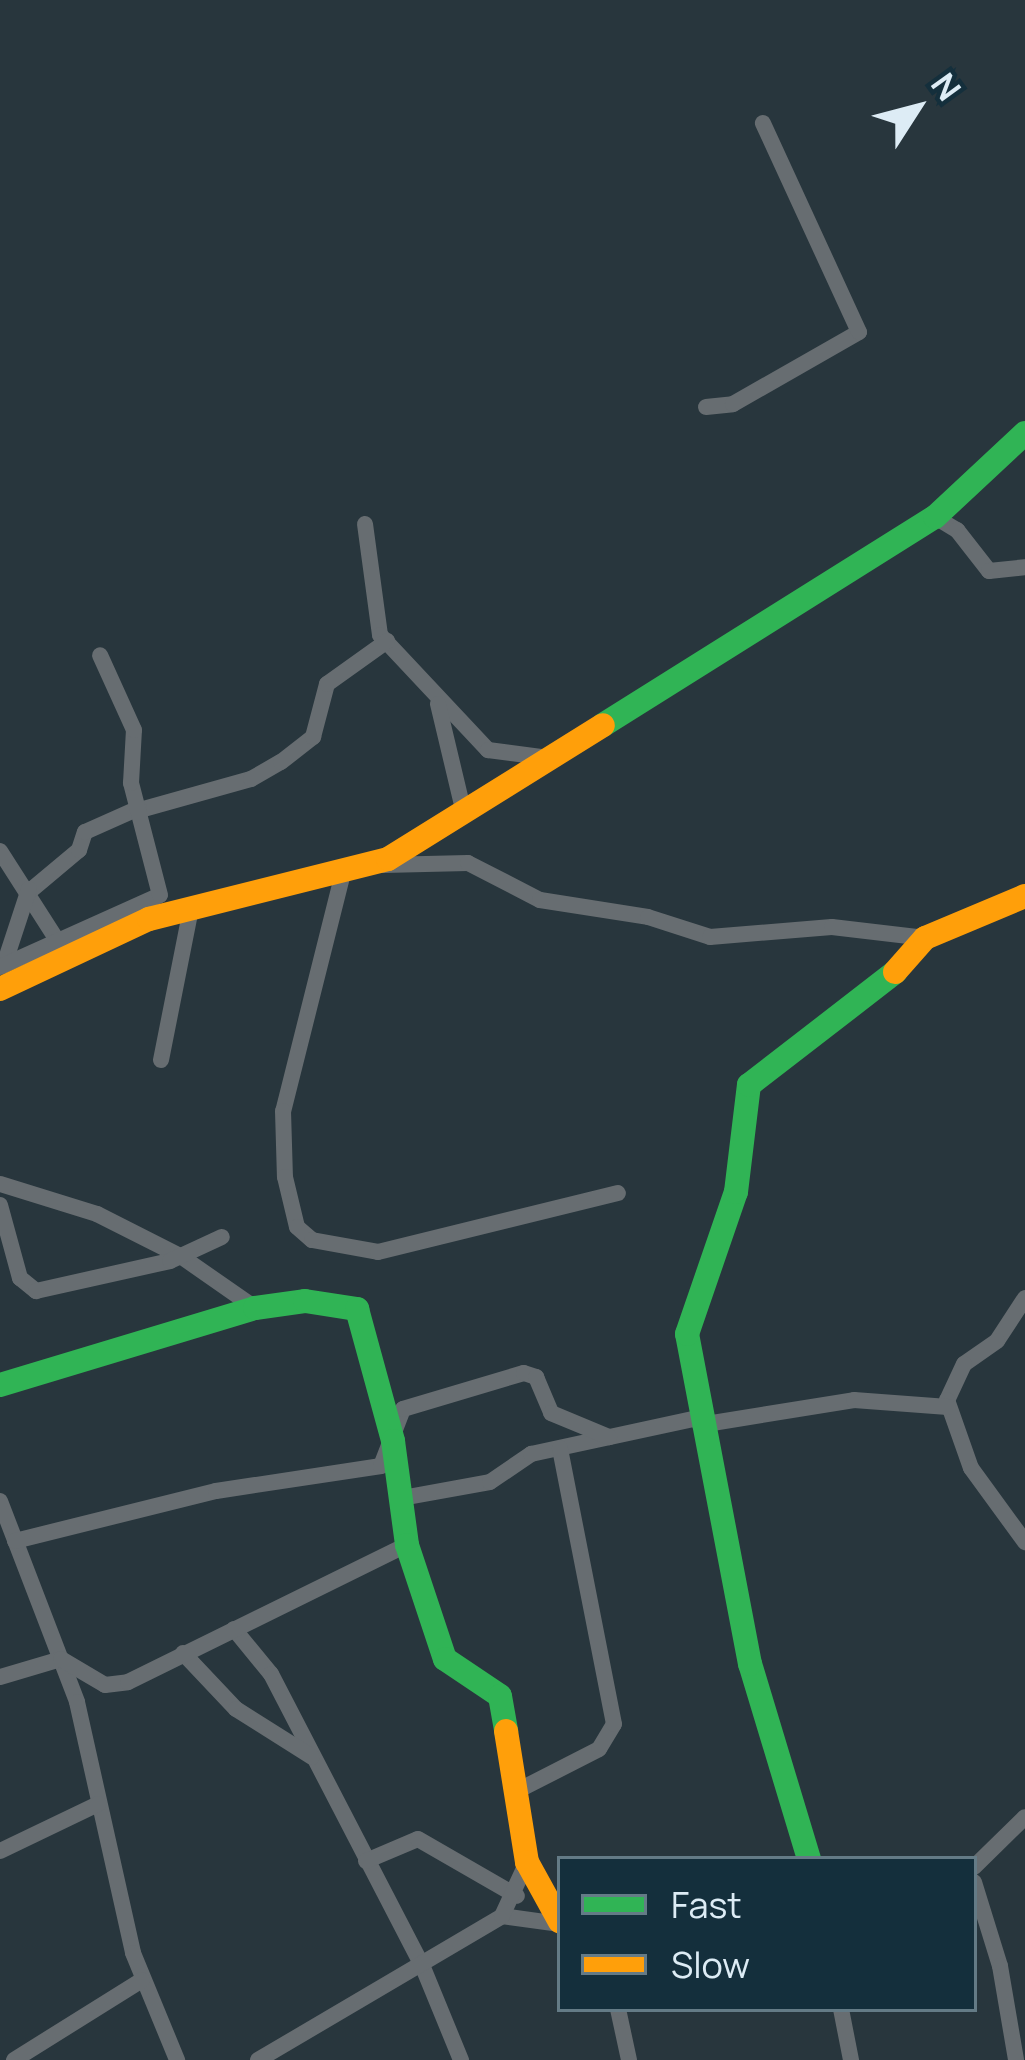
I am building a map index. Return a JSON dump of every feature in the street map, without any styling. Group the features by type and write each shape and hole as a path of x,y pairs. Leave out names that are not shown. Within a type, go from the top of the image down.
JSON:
{"street":[{"path":"706,407 733,404 859,332 763,123"},
{"path":"370,866 552,758 935,517 1025,433"},
{"path":"935,517 957,530 989,571 1025,567"},
{"path":"365,524 374,620 387,640 438,703 488,750 552,758"},
{"path":"1,974 29,890 79,850 85,832 140,809 251,779 281,763 313,737 327,685 387,640"},
{"path":"1,974 57,940 160,895 131,783 134,730 100,656"},
{"path":"438,703 463,809"},
{"path":"0,851 57,940"},
{"path":"1,974 149,919 370,866 468,863 540,900 648,917 710,938 832,927 926,938"},
{"path":"343,873 283,1111 285,1177 298,1227 312,1240 378,1252 618,1192"},
{"path":"808,1856 765,1725 698,1421 687,1334 736,1192 745,1091 881,988 926,938 1025,896"},
{"path":"160,1060 191,909"},
{"path":"0,1184 97,1214 182,1257 255,1308"},
{"path":"0,1205 28,1288 182,1257 222,1237"},
{"path":"1025,1298 997,1340 964,1364 948,1407 971,1468 1025,1542"},
{"path":"0,1384 255,1308 305,1301 357,1309 393,1441 381,1466 216,1491 15,1541"},
{"path":"557,1917 527,1862 500,1696 446,1660 406,1544 391,1422 403,1409 524,1373 536,1377 551,1413 609,1437"},
{"path":"403,1498 490,1482 531,1454 698,1421 854,1400 948,1407"},
{"path":"517,1791 606,1744 614,1724 560,1448"},
{"path":"0,1501 61,1659 142,1980 177,2060"},
{"path":"0,1677 61,1659 110,1686 406,1544"},
{"path":"234,1629 271,1674 422,1965 460,2060"},
{"path":"183,1653 236,1709 314,1758"},
{"path":"0,1851 98,1804"},
{"path":"977,1864 1025,1817"},
{"path":"366,1861 418,1839 517,1896"},
{"path":"258,2060 502,1916 517,1896 527,1862"},
{"path":"977,1892 1000,1966 1016,2060"},
{"path":"502,1916 557,1923"},
{"path":"14,2060 142,1980"},
{"path":"619,2012 629,2060"},
{"path":"842,2012 850,2060"}],"traffic: fast":[{"path":"603,725 935,517 1025,433"},
{"path":"808,1856 750,1664 687,1334 736,1192 749,1085 895,972"},
{"path":"0,1385 255,1308 305,1301 357,1309 393,1441 407,1545 445,1659 500,1696 506,1731"}],"traffic: slow":[{"path":"0,989 149,919 388,859 603,725"},
{"path":"895,972 925,938 1025,896"},
{"path":"506,1731 527,1862 557,1917"}]}
